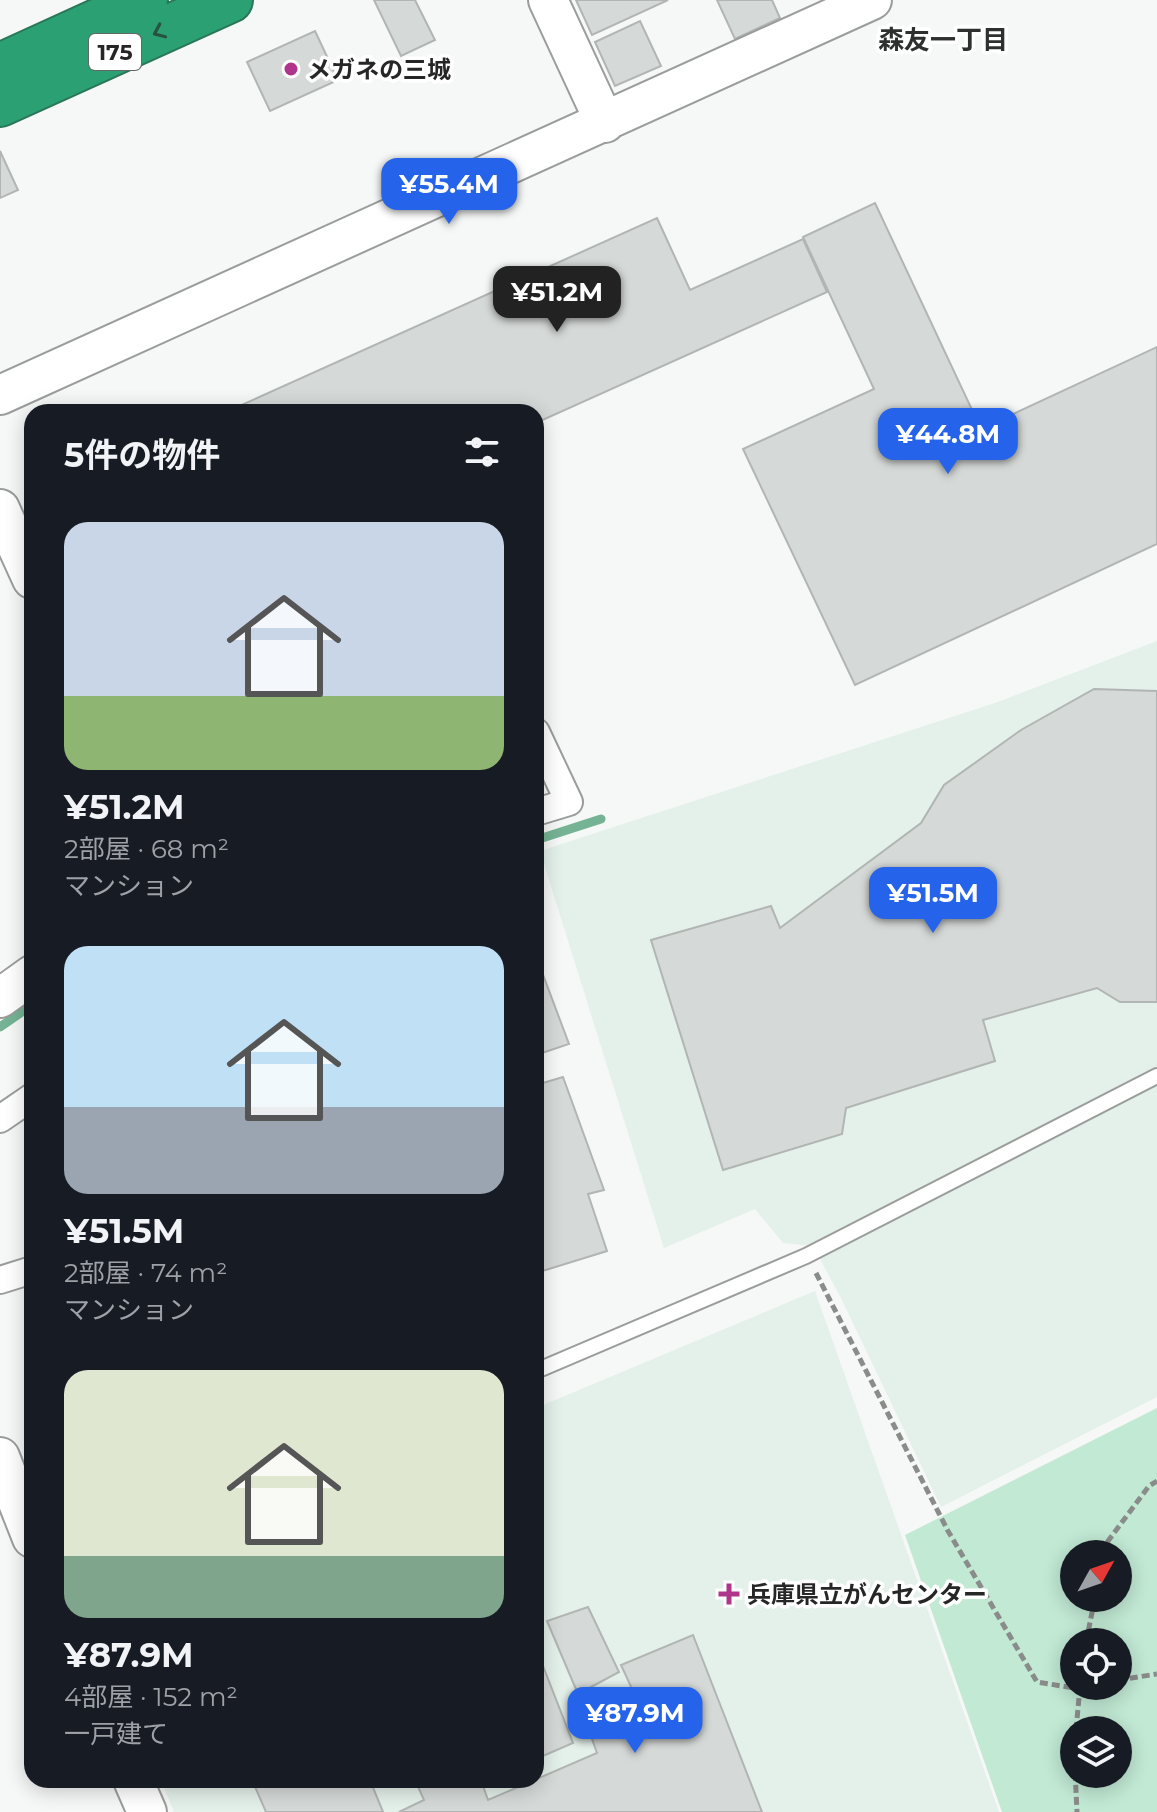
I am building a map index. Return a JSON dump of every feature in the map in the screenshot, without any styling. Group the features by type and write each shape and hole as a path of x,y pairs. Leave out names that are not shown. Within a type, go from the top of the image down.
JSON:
{"highway":[{"name":"175","path":"0,66 145,0"},
{"name":"175","path":"0,104 230,0"}],"street":[{"path":"548,0 605,123"},
{"path":"0,395 872,0"},
{"path":"0,509 24,562"},
{"path":"544,749 569,802 544,810"},
{"path":"0,998 24,981"},
{"path":"0,1119 24,1102"},
{"path":"0,1280 24,1272"},
{"path":"0,1457 8,1500 24,1525"},
{"path":"136,1788 147,1812"}],"lane":[{"path":"544,1368 806,1256 1157,1076"}],"path":[{"path":"806,1256 948,1531 1037,1682 1060,1685"},
{"path":"1109,1540 1149,1486 1157,1481"},
{"path":"1132,1678 1157,1674"},
{"path":"1076,1788 1077,1812"}],"shaded area":[{"path":"1157,641 1157,1397 941,1507 813,1246 783,1243 755,1209 664,1248 544,864 544,850 998,702"},
{"name":"兵庫県立がんセンター","path":"815,1291 999,1812 174,1812 164,1788 544,1788 544,1405"}],"green space":[{"path":"1157,1408 1157,1812 1002,1812 905,1535"}],"building":[{"path":"374,0 415,0 435,40 401,56"},
{"path":"576,0 668,0 592,35"},
{"path":"717,0 772,0 780,18 735,39"},
{"path":"640,21 661,66 615,86 595,42"},
{"path":"315,31 338,80 270,111 247,62"},
{"path":"0,151 18,190 0,198"},
{"path":"875,203 981,429 1157,347 1157,544 855,685 743,449 874,389 803,237"},
{"path":"657,218 690,290 803,239 827,292 544,419 544,404 244,404"},
{"path":"1094,689 1157,691 1157,1002 1120,1002 1097,988 983,1020 995,1061 846,1108 842,1134 723,1170 651,940 771,906 780,928 921,823 944,785 1021,730"},
{"path":"544,977 569,1044 544,1052"},
{"path":"563,1077 604,1190 588,1194 607,1251 544,1271 544,1083"},
{"path":"588,1607 619,1672 578,1694 547,1621"},
{"path":"693,1635 762,1812 399,1812 424,1800 419,1788 484,1788 488,1800 516,1788 544,1788 544,1776 597,1753 592,1739 645,1717 621,1665"},
{"path":"544,1669 573,1743 544,1756"},
{"path":"256,1788 373,1788 383,1812 266,1812"}],"waterway":[{"path":"544,837 601,819"},
{"path":"0,1027 24,1010"}],"place":[{"name":"メガネの三城","path":"291,69"},
{"name":"兵庫県立がんセンター","path":"729,1594"}],"district":[{"name":"森友一丁目","path":"943,40"}]}
